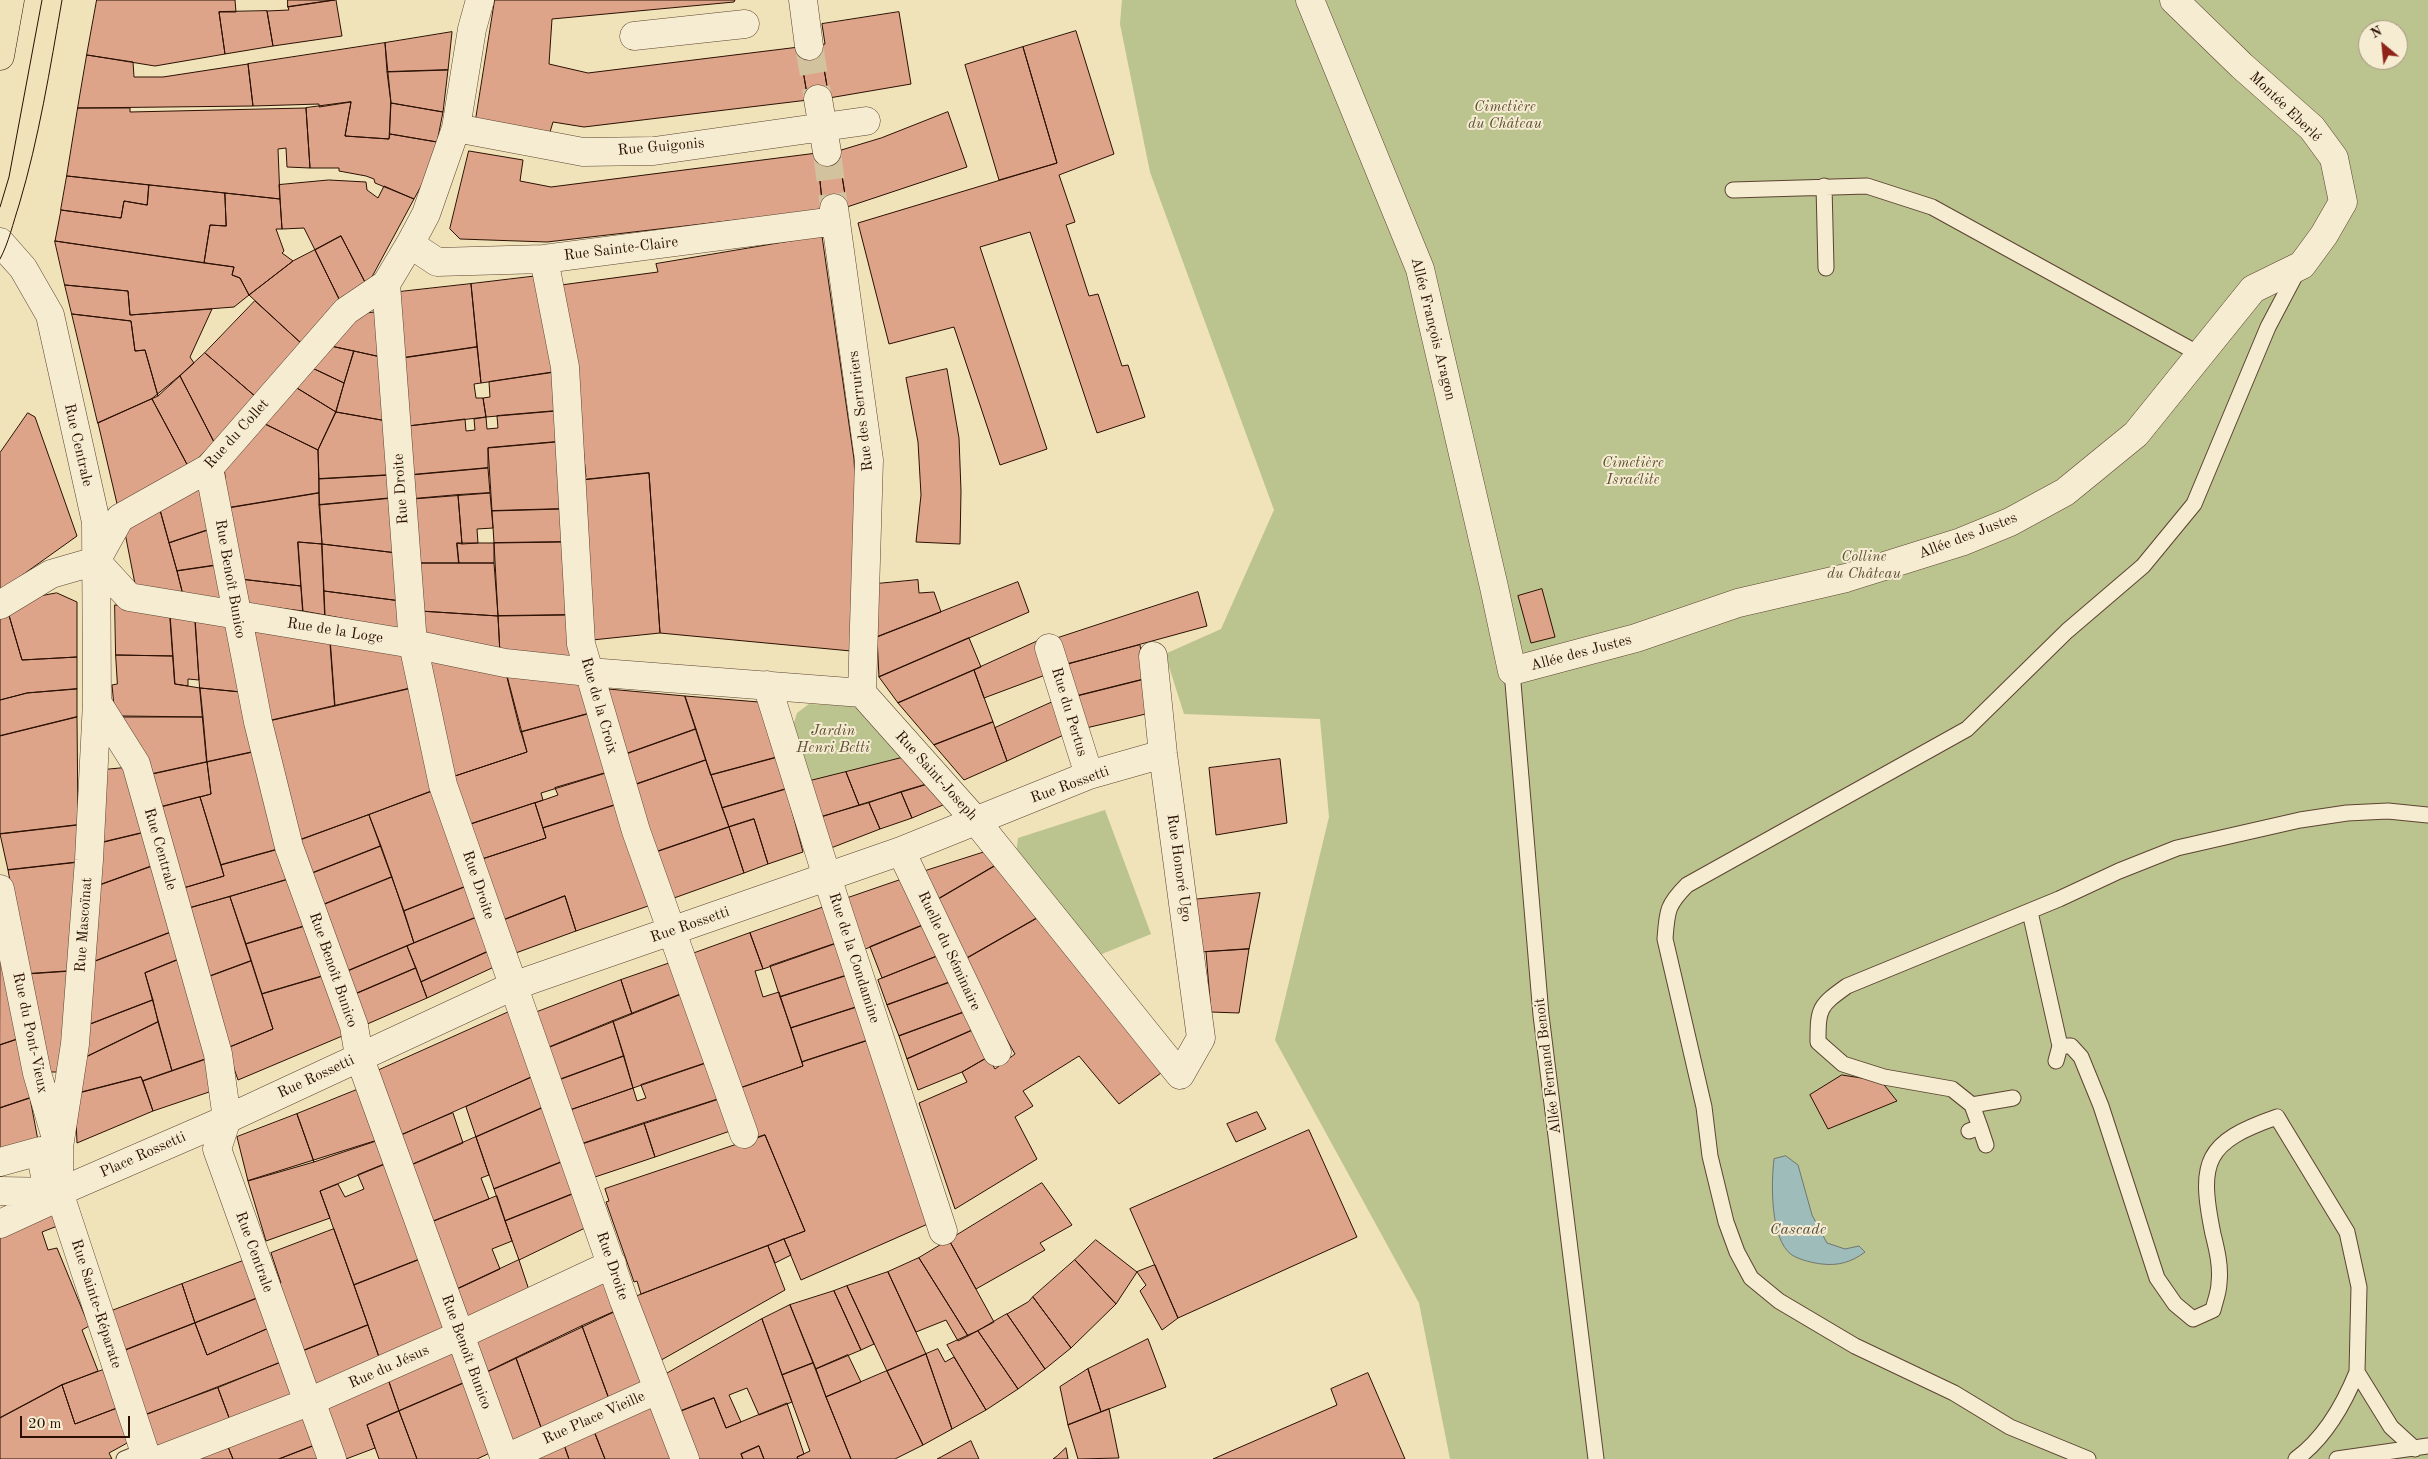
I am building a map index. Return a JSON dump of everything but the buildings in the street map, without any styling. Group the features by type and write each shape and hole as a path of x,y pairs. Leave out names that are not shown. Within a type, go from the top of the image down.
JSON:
{"main road":[{"path":"0,56 10,0"}],"street":[{"path":"386,284 426,214 456,128 472,29 480,0"},
{"path":"802,0 810,46"},
{"name":"Allée François Aragon","path":"1310,0 1420,269 1512,671"},
{"name":"Montée Eberlé","path":"2174,0 2242,66 2312,128 2334,158 2343,202 2324,235"},
{"path":"634,36 745,24"},
{"path":"818,99 825,140"},
{"name":"Rue Guigonis","path":"456,128 584,152 654,151 825,140 866,121"},
{"name":"Rue Sainte-Claire","path":"410,244 436,262 544,259 835,215"},
{"name":"Rue des Serruriers","path":"835,215 869,460 862,692"},
{"name":"Allée des Justes","path":"1512,671 1636,638 1738,603 1846,578 1962,542 2010,522 2065,492 2136,434 2254,289 2302,264 2324,235"},
{"name":"Rue Centrale","path":"0,242 23,268 50,315 96,522 97,702 136,764 218,1054 227,1119 217,1149 304,1391 311,1401 332,1459"},
{"name":"Rue de la Croix","path":"544,259 565,367 581,644 636,831 744,1134"},
{"name":"Rue du Collet","path":"96,560 120,518 209,468 346,311 386,284"},
{"name":"Rue Droite","path":"386,284 413,644 443,785 657,1390 685,1459"},
{"name":"Rue Benoît Bunico","path":"209,468 258,722 289,847 354,1026 359,1056 504,1459"},
{"path":"0,605 51,574 96,560"},
{"name":"Rue de la Loge","path":"96,560 129,597 413,644 505,662 588,672"},
{"name":"Rue du Pertus","path":"1049,648 1089,775"},
{"name":"Rue Honoré Ugo","path":"1153,656 1163,754 1201,1038 1180,1075"},
{"path":"588,672 862,692"},
{"name":"Rue de la Condamine","path":"767,685 827,877 943,1231"},
{"name":"Rue Saint-Joseph","path":"862,692 976,821 1180,1075"},
{"name":"Rue Mascoïnat","path":"59,1147 75,1044 89,860 97,702"},
{"name":"Rue Rossetti","path":"227,1119 513,986 902,851 1089,775 1163,754"},
{"name":"Ruelle du Séminaire","path":"902,851 997,1052"},
{"name":"Rue du Pont-Vieux","path":"0,889 6,947 37,1073 59,1147"},
{"name":"Place Rossetti","path":"54,1192 227,1119"},
{"name":"Rue Sainte-Réparate","path":"59,1147 54,1192 144,1457"},
{"path":"0,1162 40,1151 54,1192 50,1201 0,1224"},
{"path":"0,1191 54,1192"},
{"name":"Rue du Jésus","path":"144,1457 311,1401 460,1335 612,1264"},
{"name":"Rue Place Vieille","path":"504,1459 657,1390"}],"lane":[{"path":"1824,186 1826,268"},
{"path":"1733,190 1867,186 1932,207 2200,355"},
{"path":"2088,1459 2010,1427 1954,1392 1855,1346 1779,1301 1751,1278 1737,1252 1726,1222 1710,1156 1704,1107 1665,939 1666,918 1671,901 1687,885 1966,729 2067,631 2144,566 2194,504 2268,327 2302,264"},
{"name":"Allée Fernand Benoit","path":"1512,671 1541,1015 1596,1459"},
{"path":"1986,1145 1974,1129 1972,1105 1952,1089 1884,1077 1843,1064 1818,1042 1818,1014 1830,998 1847,986 2030,912 2119,871 2177,848 2300,820 2346,813 2388,811 2428,815"},
{"path":"2030,912 2060,1046 2056,1061"},
{"path":"2060,1046 2071,1046 2081,1057 2101,1106 2157,1278 2175,1304 2193,1319 2213,1310 2219,1283 2217,1253 2206,1191 2209,1160 2221,1145 2236,1134 2277,1117 2347,1232 2359,1287 2357,1372 2339,1410 2325,1430 2296,1459"},
{"path":"1972,1105 2013,1098"},
{"path":"2357,1372 2391,1427 2422,1448"},
{"path":"2337,1459 2422,1448"}],"green space":[{"name":"Colline du Château","path":"1122,0 2428,0 2428,1459 1450,1459 1419,1303 1275,1040 1329,817 1320,719 1184,714 1165,654 1221,629 1274,510 1150,172 1120,24"},
{"name":"Jardin Henri Betti","path":"809,704 854,706 869,715 909,756 810,781 793,726 797,713"},
{"path":"1105,810 1151,934 1097,956 1016,854 1018,838"}],"water":[{"name":"Cascade","path":"1786,1156 1798,1165 1812,1215 1827,1243 1845,1249 1859,1246 1865,1252 1845,1262 1828,1264 1807,1261 1792,1255 1785,1248 1779,1237 1776,1224 1772,1182 1774,1159"}],"tunnel":[{"path":"809,46 818,99"},
{"path":"827,152 834,208"}],"tram line":[{"path":"0,207 9,177 42,0"},
{"path":"0,259 11,232 26,180 44,103 62,0"}],"park label":[{"name":"Cimetière du Château","path":"1505,116"},
{"name":"Cimetière Israélite","path":"1633,472"}]}
